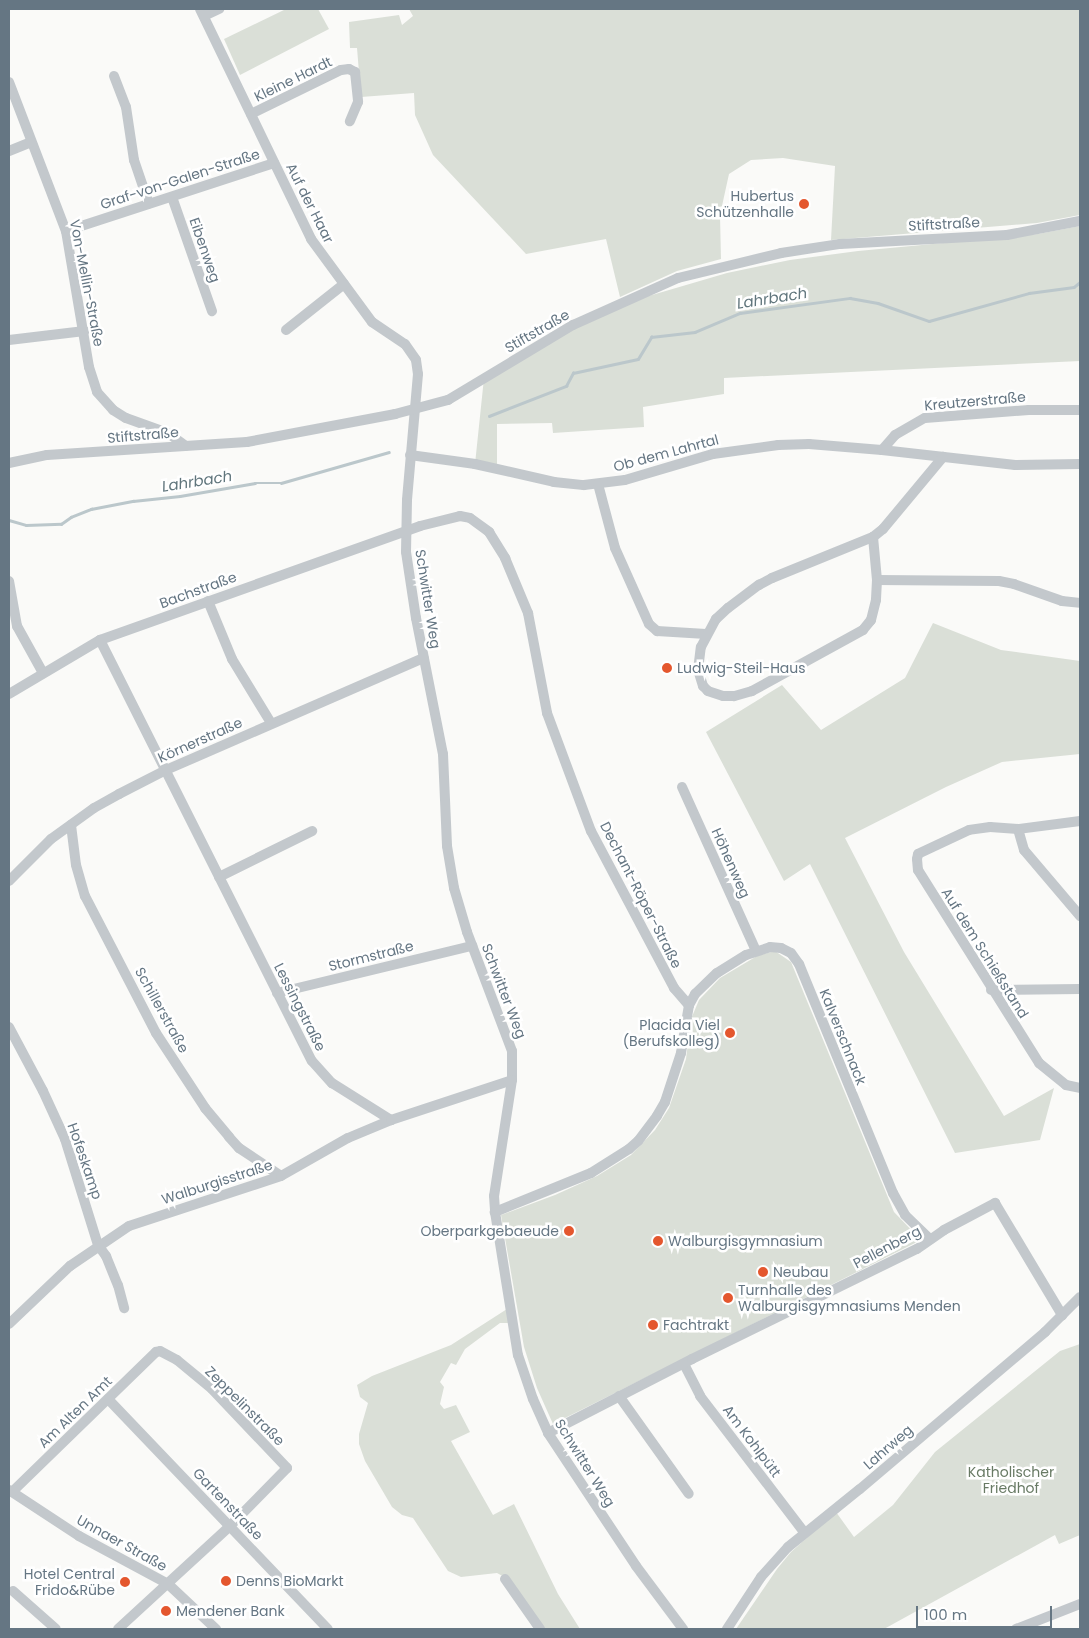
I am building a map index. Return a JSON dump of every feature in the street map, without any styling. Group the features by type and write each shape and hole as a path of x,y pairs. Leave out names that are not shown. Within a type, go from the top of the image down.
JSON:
{"street":[{"name":"Auf der Haar","path":"219,9 202,12 311,239 372,322 405,344 414,355 418,367 415,409"},
{"name":"Kleine Hardt","path":"251,114 341,70 349,68 355,72 358,102 350,121"},
{"path":"114,76 126,107 134,160 149,204"},
{"name":"Von-Mellin-Straße","path":"9,82 66,231 92,382 103,401 126,418 168,432 186,446"},
{"path":"9,150 32,142"},
{"name":"Graf-von-Galen-Straße","path":"66,231 274,163"},
{"name":"Eibenweg","path":"172,197 212,311"},
{"name":"Stiftstraße","path":"9,463 47,455 265,439 415,409 448,400 573,325 678,278 725,265 840,244 1007,235 1080,221"},
{"path":"286,330 344,284"},
{"path":"9,340 84,331"},
{"name":"Schwitter Weg","path":"415,409 405,532 416,618 443,754 447,846 456,896 472,946 509,1038 512,1051 512,1080 496,1181 495,1212 518,1355 533,1399 548,1433 636,1566 683,1629"},
{"name":"Kreutzerstraße","path":"882,450 895,435 925,418 1029,410 1080,410"},
{"name":"Ob dem Lahrtal","path":"410,455 475,464 554,482 598,484 625,480 693,459 749,448 809,444 1015,465 1080,464"},
{"path":"873,536 877,580 873,616 863,630 752,691 734,696 715,694 704,686 698,670 701,647 706,634 728,608 759,585 873,536 883,528 943,457"},
{"path":"598,484 615,548 649,624 657,631 706,634"},
{"name":"Dechant-Röper-Straße","path":"405,532 420,526 460,516 470,518 481,525 497,542 528,613 547,713 591,830 601,854 674,988 689,1005"},
{"name":"Bachstraße","path":"9,694 100,640 405,532"},
{"path":"877,580 1000,581 1062,601 1080,603"},
{"path":"9,581 17,626 42,673"},
{"path":"208,601 232,659 271,723"},
{"name":"Lessingstraße","path":"100,640 304,1047 320,1072 346,1093 391,1120"},
{"name":"Körnerstraße","path":"9,881 50,839 94,808 166,770 424,658"},
{"name":"Höhenweg","path":"682,787 756,951"},
{"path":"1080,821 1018,829 1024,850 1080,916"},
{"name":"Schillerstraße","path":"71,825 76,866 85,896 156,1033 205,1108 229,1137 239,1148 281,1176"},
{"name":"Auf dem Schießstand","path":"1018,829 990,827 969,830 918,854 918,870 991,990 1039,1063 1066,1085 1080,1088"},
{"path":"219,877 312,831"},
{"name":"Stormstraße","path":"277,993 472,946"},
{"name":"Kalverschnack","path":"689,1005 695,994 717,973 756,951 776,947 787,950 796,958 886,1180 905,1215 930,1240"},
{"path":"991,990 1080,990"},
{"path":"495,1212 591,1173 629,1149 638,1141 665,1102 679,1062 689,1005"},
{"name":"Hofeskamp","path":"9,1028 44,1092 66,1139 98,1245 106,1256 118,1285 124,1308"},
{"name":"Walburgisstraße","path":"9,1324 70,1266 98,1245 129,1226 281,1176 348,1138 391,1120 512,1080"},
{"name":"Pellenberg","path":"548,1433 619,1396 909,1254 995,1203 1062,1315"},
{"name":"Lahrweg","path":"727,1629 766,1572 804,1532 860,1489 1062,1315 1080,1297"},
{"name":"Am Alten Amt","path":"10,1491 156,1352"},
{"name":"Zeppelinstraße","path":"156,1352 164,1353 176,1360 212,1389 287,1468 230,1526"},
{"name":"Am Kohlpütt","path":"684,1364 700,1396 804,1532"},
{"path":"619,1396 689,1494"},
{"name":"Gartenstraße","path":"108,1399 328,1629"},
{"name":"Unnaer Straße","path":"10,1491 79,1536 168,1584 216,1629"},
{"path":"118,1629 230,1526"},
{"path":"505,1579 540,1629"},
{"path":"13,1591 56,1629"},
{"path":"1016,1629 1080,1604"}],"green space":[{"path":"286,9 318,9 329,29 240,75 224,39"},
{"path":"409,9 1080,9 1080,215 1037,223 831,240 835,166 783,158 751,160 729,174 720,215 721,259 677,271 620,297 606,239 526,254 433,155 415,115 414,93 361,97 357,48 350,48 349,22 399,15 402,25 413,16"},
{"path":"1080,226 1080,361 724,378 724,394 643,407 644,427 553,433 552,423 497,424 497,469 475,464 484,378 618,305 727,273 790,260 858,251 1038,234"},
{"path":"933,623 1001,650 1080,661 1080,754 1002,762 946,787 845,838 904,952 1004,1116 1054,1088 1040,1140 955,1153 810,864 784,881 706,732 782,685 821,730 905,678"},
{"path":"775,951 791,962 894,1212 921,1240 553,1424 537,1388 524,1347 501,1215 555,1195 597,1176 631,1155 655,1130 669,1108 686,1059 691,1019 699,1000 720,978 757,956"},
{"path":"507,1309 510,1323 500,1323 465,1349 456,1365 451,1363 440,1382 444,1387 440,1404 444,1409 456,1405 470,1432 451,1441 493,1515 514,1504 558,1594 580,1629 541,1629 506,1578 497,1573 461,1577 448,1571 413,1518 402,1515 392,1507 365,1461 359,1444 359,1434 368,1403 360,1397 357,1385 372,1376 451,1345"},
{"name":"Katholischer Friedhof","path":"1080,1344 1080,1535 1059,1544 1055,1535 884,1629 736,1629 777,1569 791,1552 836,1512 854,1537 893,1505 935,1452 1060,1351"}],"waterway":[{"name":"Lahrbach","path":"489,416 566,386 573,373 638,359 651,337 695,332 740,313 850,298 878,303 929,321 1029,293 1074,287 1080,282"},
{"name":"Lahrbach","path":"9,520 26,525 61,524 71,517 91,509 255,483 281,483 389,452"}],"place":[{"name":"Hubertus Schützenhalle","path":"804,204"},
{"name":"Ludwig-Steil-Haus","path":"667,668"},
{"name":"Placida Viel (Berufskolleg)","path":"730,1033"},
{"name":"Oberparkgebaeude","path":"569,1231"},
{"name":"Walburgisgymnasium","path":"658,1241"},
{"name":"Neubau","path":"763,1272"},
{"name":"Turnhalle des Walburgisgymnasiums Menden","path":"728,1298"},
{"name":"Fachtrakt","path":"653,1325"},
{"name":"Denns BioMarkt","path":"226,1581"},
{"name":"Hotel Central Frido&Rübe","path":"125,1582"},
{"name":"Mendener Bank","path":"166,1611"}]}
